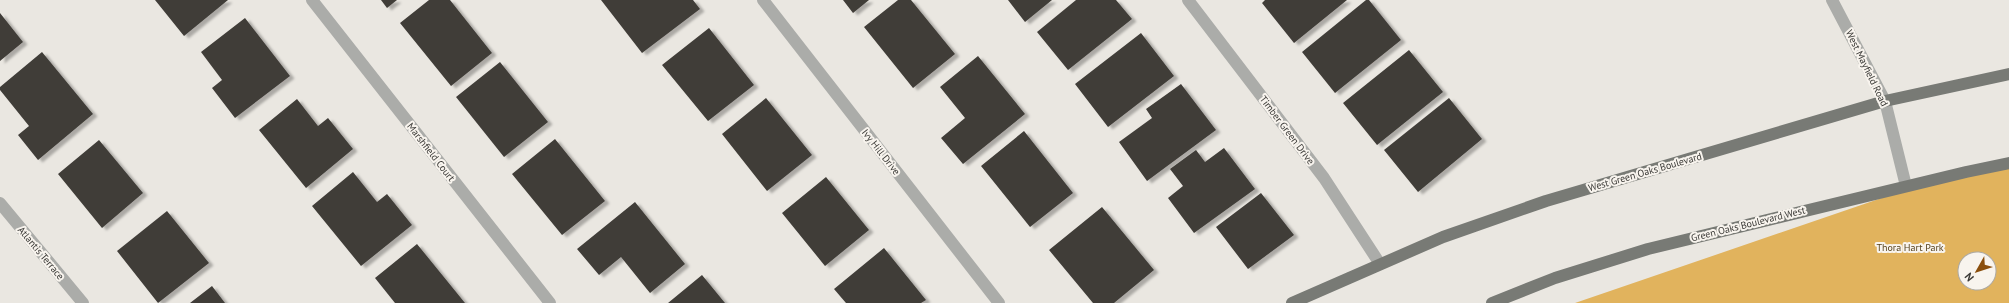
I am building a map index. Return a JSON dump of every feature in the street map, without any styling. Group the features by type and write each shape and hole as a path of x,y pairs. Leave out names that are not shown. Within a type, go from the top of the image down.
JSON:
{"main road":[{"name":"West Green Oaks Boulevard","path":"1292,303 1443,237 1546,200 1885,101 2009,74"},
{"name":"Green Oaks Boulevard West","path":"1492,303 1555,278 1648,249 1906,186 2009,163"}],"street":[{"name":"Marshfield Court","path":"312,0 550,303"},
{"name":"Ivy Hill Drive","path":"763,0 999,303"},
{"name":"Timber Green Drive","path":"1188,0 1324,178 1380,264"},
{"name":"West Mayfield Road","path":"1832,0 1885,101 1906,186"},
{"name":"Atlantis Terrace","path":"0,203 83,303"}],"green space":[{"name":"Thora Hart Park","path":"2009,163 2009,303 1575,303 1946,176"}],"building":[{"path":"155,0 228,0 184,36"},
{"path":"381,0 397,0 387,8"},
{"path":"429,0 450,0 492,53 451,86 400,23"},
{"path":"601,0 693,0 700,9 642,53"},
{"path":"843,0 869,0 853,13"},
{"path":"898,0 911,0 955,54 913,88 864,27"},
{"path":"1008,0 1052,0 1025,22"},
{"path":"1076,0 1116,0 1132,19 1068,70 1037,32"},
{"path":"1265,0 1347,0 1294,43 1262,3"},
{"path":"1366,0 1369,0 1401,40 1335,93 1302,52"},
{"path":"0,13 23,42 0,61"},
{"path":"245,18 290,76 235,118 212,88 222,80 201,52"},
{"path":"709,28 754,85 708,121 662,65"},
{"path":"1141,33 1174,76 1108,127 1075,84"},
{"path":"1409,50 1443,92 1377,145 1343,103"},
{"path":"42,52 93,114 38,160 18,135 29,126 0,90 0,87"},
{"path":"978,56 1025,114 963,164 941,138 965,118 940,87"},
{"path":"500,62 548,122 504,157 456,97"},
{"path":"1181,84 1216,130 1147,181 1119,142 1152,118 1146,109"},
{"path":"766,98 812,155 767,191 722,134"},
{"path":"1449,98 1482,139 1418,192 1384,150"},
{"path":"297,99 318,126 328,118 353,149 306,188 259,130"},
{"path":"1024,131 1073,193 1030,227 981,166"},
{"path":"555,139 605,201 562,235 512,174"},
{"path":"99,140 143,193 102,228 58,174"},
{"path":"1224,148 1255,189 1194,233 1168,198 1183,186 1170,169 1196,150 1205,162"},
{"path":"353,172 377,202 387,194 412,225 361,266 312,206"},
{"path":"826,177 869,230 825,266 782,213"},
{"path":"1261,193 1294,235 1248,269 1216,227"},
{"path":"635,202 685,264 650,293 621,257 599,275 577,249"},
{"path":"1102,207 1154,270 1114,303 1093,303 1049,250"},
{"path":"167,211 209,263 158,303 117,251"},
{"path":"417,244 465,303 395,303 375,278"},
{"path":"884,248 926,300 921,303 846,303 834,289"},
{"path":"702,275 725,303 668,303"},
{"path":"212,286 225,303 190,303"}]}
